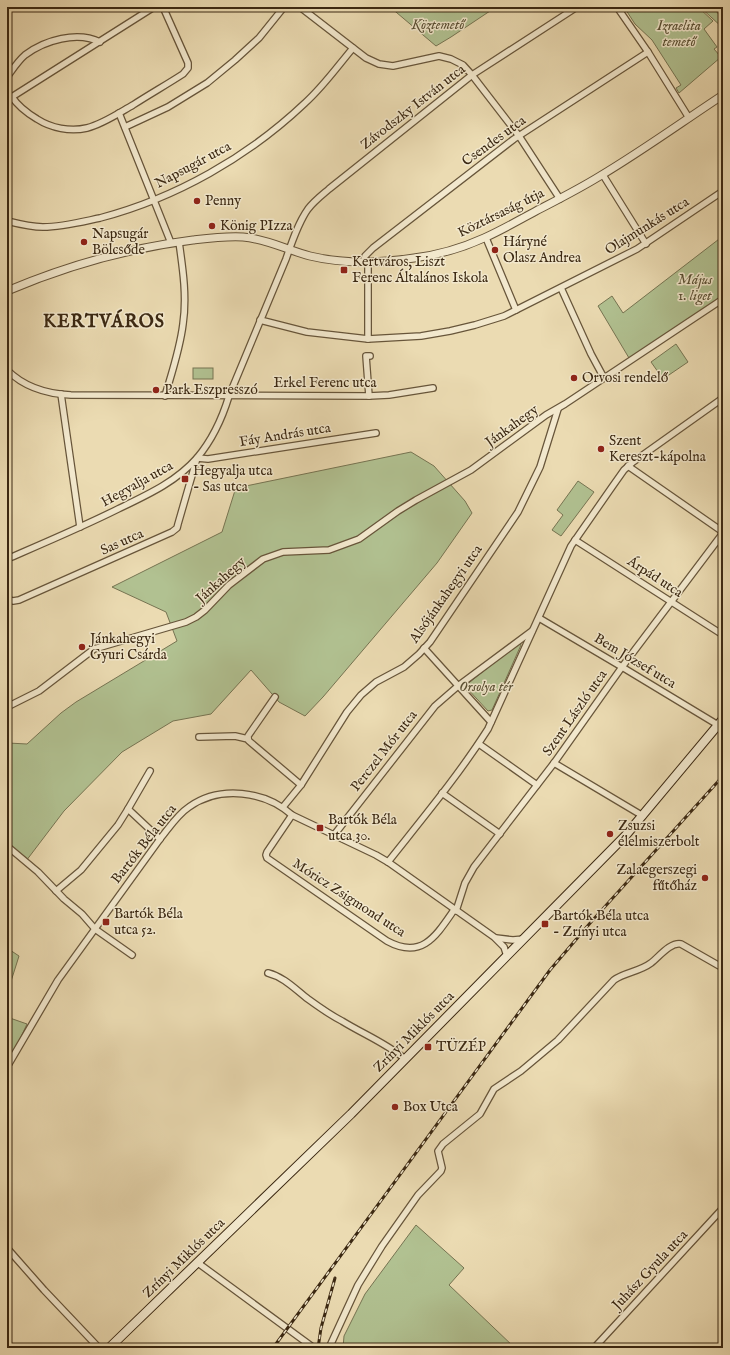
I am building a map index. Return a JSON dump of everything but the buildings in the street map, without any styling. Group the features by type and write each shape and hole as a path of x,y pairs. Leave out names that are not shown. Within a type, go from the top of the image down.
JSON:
{"main road":[{"name":"Zrínyi Miklós utca","path":"111,1346 198,1263 405,1059 626,835 720,722"}],"street":[{"path":"154,7 10,98 37,119 65,129 88,128 119,113 183,74 188,68 188,63 163,7"},
{"path":"126,127 168,107 207,83 259,38 284,7"},
{"path":"300,7 366,58 379,64 389,66 400,65 435,57 444,57 463,65 519,136 560,199"},
{"name":"Závodszky István utca","path":"289,249 292,240 308,210 318,199 472,75 577,7"},
{"path":"618,7 689,118"},
{"path":"7,77 25,56 45,44 70,37 90,38 100,42"},
{"name":"Napsugár utca","path":"7,221 35,226 52,227 67,225 111,215 179,189 222,166 265,136 297,111 353,48"},
{"name":"Csendes utca","path":"366,261 365,256 374,248 519,136 648,52"},
{"name":"Köztársaság útja","path":"7,291 62,270 120,254 171,243 226,237 242,237 265,241 322,258 340,261 394,260 428,256 463,247 486,238 602,175 723,95"},
{"path":"119,113 155,199 171,243"},
{"path":"602,175 646,244"},
{"name":"Olajmunkás utca","path":"260,320 308,332 368,339 403,338 450,331 489,321 516,310 561,288 646,244 723,191"},
{"path":"486,238 516,310"},
{"path":"165,396 179,347 184,315 184,277 179,242"},
{"name":"Hegyalja utca","path":"7,559 80,527 166,485 182,473 197,458 211,438 222,418 229,396 289,249"},
{"path":"366,261 368,339"},
{"path":"561,288 591,354 604,378"},
{"path":"721,300 723,308"},
{"name":"Jánkahegy","path":"7,707 39,691 94,649 186,622 196,617 205,610 229,585 263,559 283,552 329,550 359,539 404,507 439,486 471,470 551,412 558,409 721,300"},
{"path":"369,396 366,356 370,356"},
{"name":"Erkel Ferenc utca","path":"7,370 19,380 34,388 61,394 165,396 369,396 389,395 433,388"},
{"path":"61,394 80,527"},
{"path":"388,862 478,744 491,722 575,540 628,466 723,398"},
{"name":"Alsójánkahegyi utca","path":"283,807 302,785 347,712 361,695 376,682 404,667 424,648 518,512 540,467 558,409"},
{"name":"Fáy András utca","path":"197,458 208,459 376,433"},
{"name":"Sas utca","path":"7,598 13,601 19,600 172,532 177,528 197,458"},
{"path":"628,466 723,533"},
{"name":"Szent László utca","path":"455,911 467,878 474,867 554,763 622,667 723,533"},
{"name":"Árpád utca","path":"575,540 723,635"},
{"name":"Bem József utca","path":"539,618 720,722"},
{"path":"458,686 533,630"},
{"path":"424,648 491,722"},
{"name":"Perczel Mór utca","path":"334,835 430,712 440,700 458,686"},
{"path":"248,739 248,736 275,697"},
{"path":"199,737 235,736 248,739 302,785"},
{"path":"478,744 537,785"},
{"path":"554,763 643,816"},
{"path":"56,891 81,870 113,831 128,809 150,771"},
{"path":"442,793 500,834"},
{"name":"Bartók Béla utca","path":"7,1067 58,980 160,839 183,812 198,801 209,797 229,794 248,795 268,800 283,807 292,815 388,862 455,911 494,937"},
{"path":"128,809 160,839"},
{"name":"Móricz Zsigmond utca","path":"292,815 267,852 267,858 387,941 398,946 416,948 436,936 455,911"},
{"path":"7,846 38,872 56,891 82,914 95,929 132,955"},
{"path":"494,937 513,940 524,939"},
{"path":"494,937 504,947 507,956"},
{"path":"329,1348 358,1285 382,1246 418,1195 441,1170 442,1168 438,1152 440,1147 448,1138 480,1114 494,1089 521,1071 552,1046 614,980 621,976 643,969 674,944 681,944 723,968"},
{"path":"268,973 277,975 284,979 310,1000 341,1021 383,1044 405,1059"},
{"name":"Juhász Gyula utca","path":"594,1348 723,1208"},
{"path":"7,1248 44,1290 99,1348"},
{"path":"198,1263 314,1348"},
{"path":"95,1343 104,1346 111,1346"}],"green space":[{"name":"Köztemető","path":"390,7 496,7 436,46"},
{"name":"Izraelita temető","path":"624,7 698,7 713,21 704,29 717,47 714,49 721,57 679,93 676,88 681,85 652,40 635,24"},
{"path":"700,7 713,7 723,20 723,28"},
{"name":"Május 1. liget","path":"723,236 723,292 719,295 723,296 723,298 629,358 598,306 612,296 623,313"},
{"path":"676,344 688,362 663,379 651,362"},
{"path":"193,368 213,368 213,379 193,379"},
{"path":"411,452 434,466 465,501 472,513 437,563 323,697 305,716 279,702 251,670 211,714 173,721 122,752 64,811 26,861 7,847 8,743 27,744 61,713 76,702 177,641 166,612 112,587 222,532 237,484 241,487"},
{"path":"578,481 594,492 561,536 552,530 563,515 557,510"},
{"name":"Orsolya tér","path":"520,642 521,645 492,710 488,711 465,686"},
{"path":"7,948 19,956 7,994"},
{"path":"7,1017 27,1024 7,1067"},
{"path":"416,1225 464,1268 449,1285 515,1348 343,1348 344,1336 365,1294"}],"railway":[{"path":"273,1348 550,970 591,922 723,776"},
{"path":"318,1348 321,1328 335,1278"}],"place":[{"name":"Penny","path":"197,201"},
{"name":"König PIzza","path":"212,226"},
{"name":"Napsugár Bölcsőde","path":"84,242"},
{"name":"Háryné Olasz Andrea","path":"495,250"},
{"name":"Kertváros, Liszt Ferenc Általános Iskola","path":"344,270"},
{"name":"Orvosi rendelő","path":"574,378"},
{"name":"Park Eszpresszó","path":"156,390"},
{"name":"Szent Kereszt-kápolna","path":"601,449"},
{"name":"Hegyalja utca - Sas utca","path":"185,479"},
{"name":"Jánkahegyi Gyuri Csárda","path":"82,647"},
{"name":"Bartók Béla utca 30.","path":"320,828"},
{"name":"Zsuzsi élelmiszerbolt","path":"610,834"},
{"name":"Zalaegerszegi fűtőház","path":"705,878"},
{"name":"Bartók Béla utca 52.","path":"106,922"},
{"name":"Bartók Béla utca - Zrínyi utca","path":"545,924"},
{"name":"TÜZÉP","path":"428,1047"},
{"name":"Box Utca","path":"395,1107"}],"district":[{"name":"KERTVÁROS","path":"104,322"}]}
